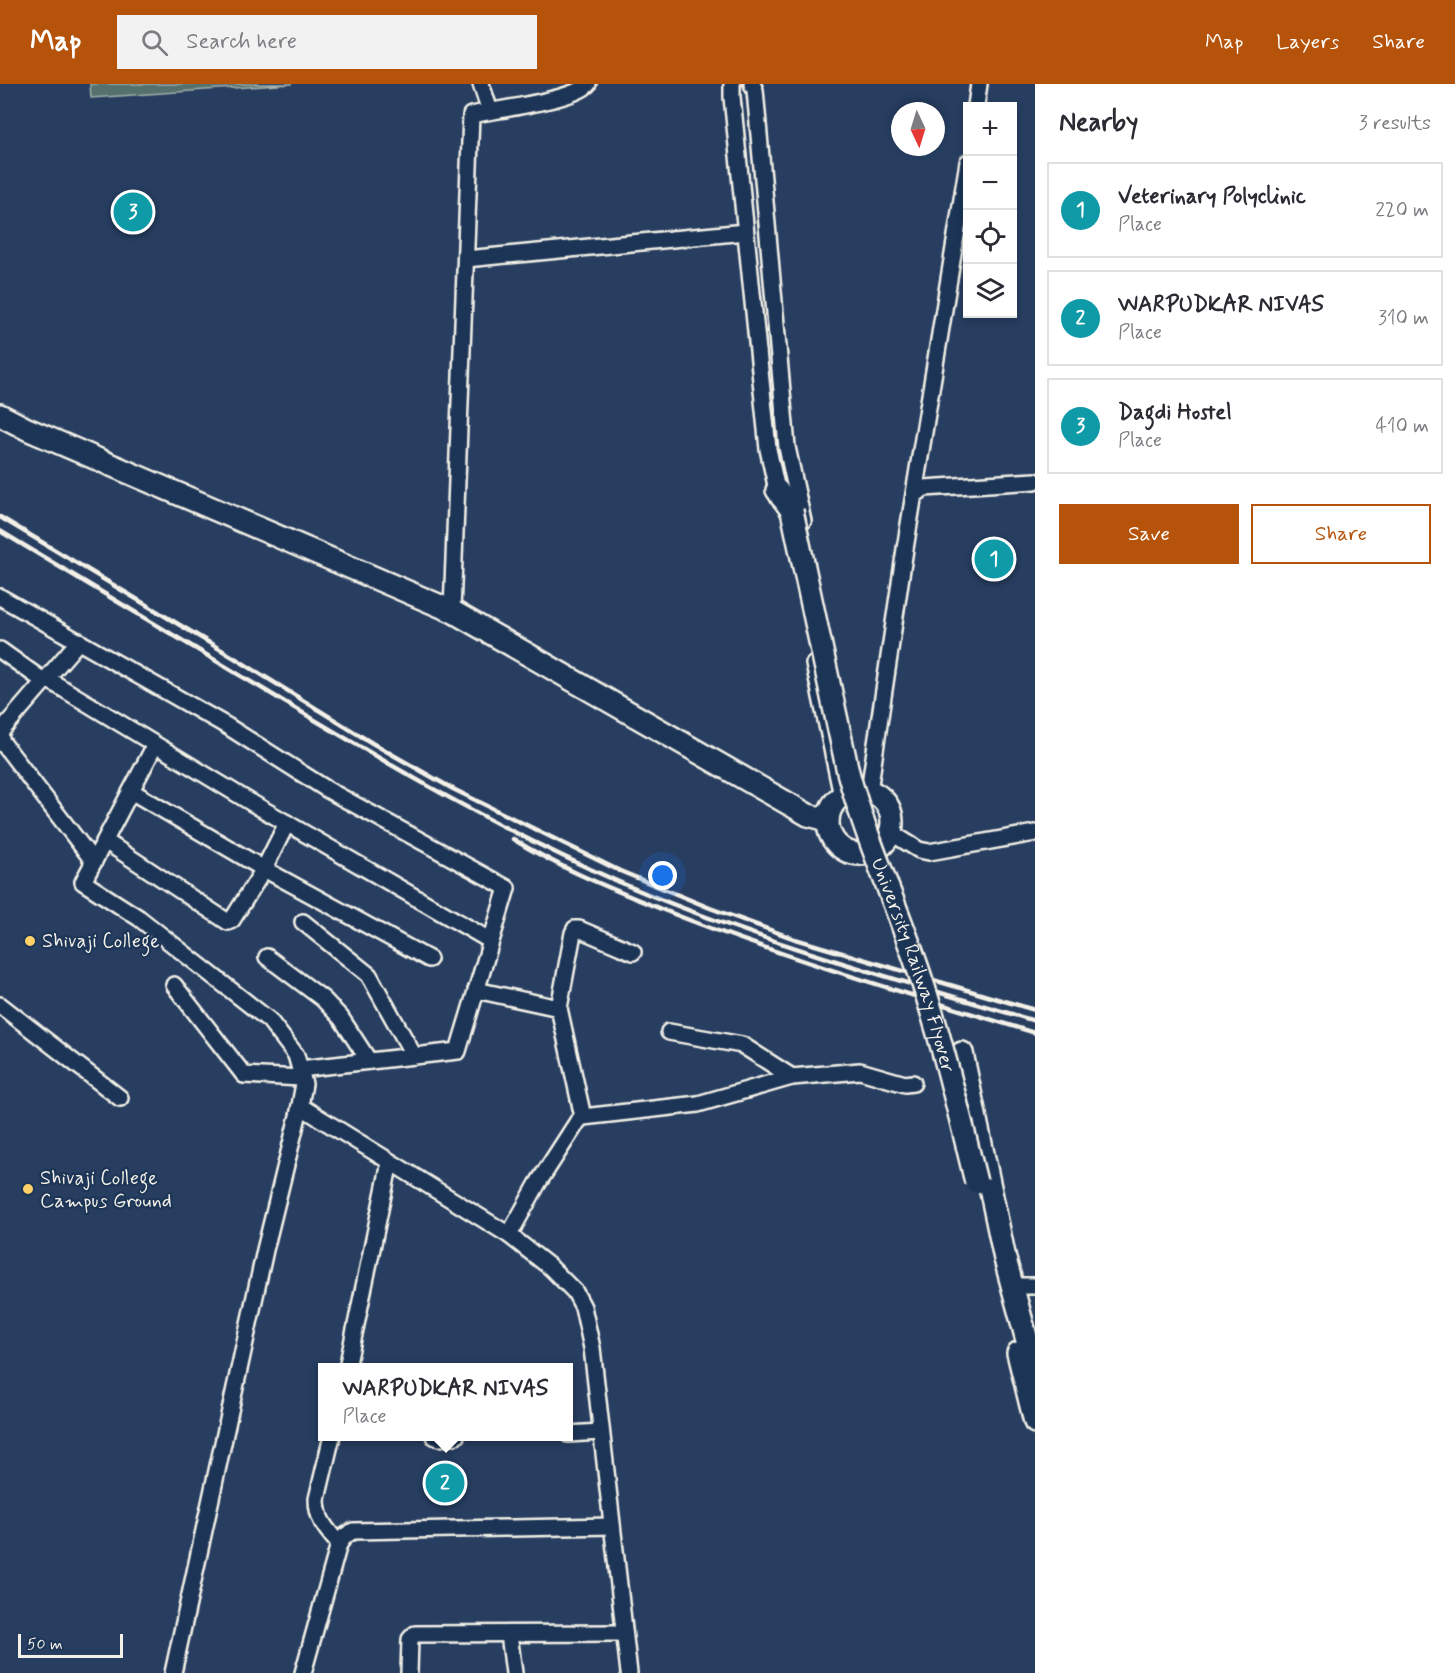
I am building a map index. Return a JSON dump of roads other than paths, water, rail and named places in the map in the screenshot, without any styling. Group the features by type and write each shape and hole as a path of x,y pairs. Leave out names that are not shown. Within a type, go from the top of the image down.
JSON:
{"main road":[{"path":"0,415 27,429 452,611 808,814 828,820"},
{"name":"University Railway Flyover","path":"787,488 848,772 858,809 918,967 937,1028 1035,1422"},
{"path":"857,792 885,801 892,819 890,832 882,844 874,850 856,853 846,851 833,838 828,820 834,802 857,792"},
{"path":"962,1053 1005,1259 1035,1370"}],"street":[{"path":"481,84 490,111"},
{"path":"452,611 471,115 569,96 588,84"},
{"path":"732,84 768,449 787,488"},
{"path":"752,84 787,447 787,488 857,792"},
{"path":"977,102 979,84"},
{"path":"857,792 914,496 963,193"},
{"path":"466,259 745,232"},
{"path":"914,496 924,488 1035,481"},
{"path":"0,597 227,726 328,790 507,888 458,1052 369,1061 301,1074 244,1075 174,985"},
{"path":"79,641 2,729 0,735 2,742 94,862"},
{"path":"0,650 46,681 491,941"},
{"path":"155,745 83,882 139,918 269,1020 296,1055 304,1084 265,1250 173,1673"},
{"path":"131,791 264,869 429,959"},
{"path":"105,841 228,922 232,920 264,869 287,823"},
{"path":"890,832 919,850 929,852 1035,833"},
{"path":"303,922 369,975 414,1056"},
{"path":"583,1117 559,1008 573,933 575,929 579,929 633,952"},
{"path":"267,957 323,999 341,1018 369,1061"},
{"path":"476,990 559,1008"},
{"path":"0,1005 120,1098"},
{"path":"669,1032 742,1045 792,1077"},
{"path":"508,1235 544,1174 583,1117 698,1104 792,1077 860,1071 905,1084 913,1083"},
{"path":"300,1106 508,1235 550,1267 575,1292 583,1307 592,1348 629,1673"},
{"path":"348,1363 390,1162"},
{"path":"1013,1286 1035,1286"},
{"path":"573,1434 601,1432"},
{"path":"331,1441 317,1499 317,1509 323,1526 339,1544"},
{"path":"303,1673 339,1544 345,1536 354,1532 612,1526"},
{"path":"410,1673 410,1639 415,1635 624,1633"},
{"path":"509,1634 514,1673"}],"railway":[{"path":"0,517 372,743 453,789 620,871 710,908 795,939 1035,1010"},
{"path":"0,531 375,756 519,835 569,859 619,882 721,922 877,974 1035,1021"},
{"path":"513,839 585,877 707,927 846,975 1035,1033"}],"place":[{"name":"Dagdi Hostel","path":"133,212"},
{"name":"Veterinary Polyclinic","path":"994,559"},
{"name":"Shivaji College","path":"30,941"},
{"name":"Shivaji College Campus Ground","path":"28,1189"},
{"name":"WARPUDKAR NIVAS","path":"445,1483"}]}
